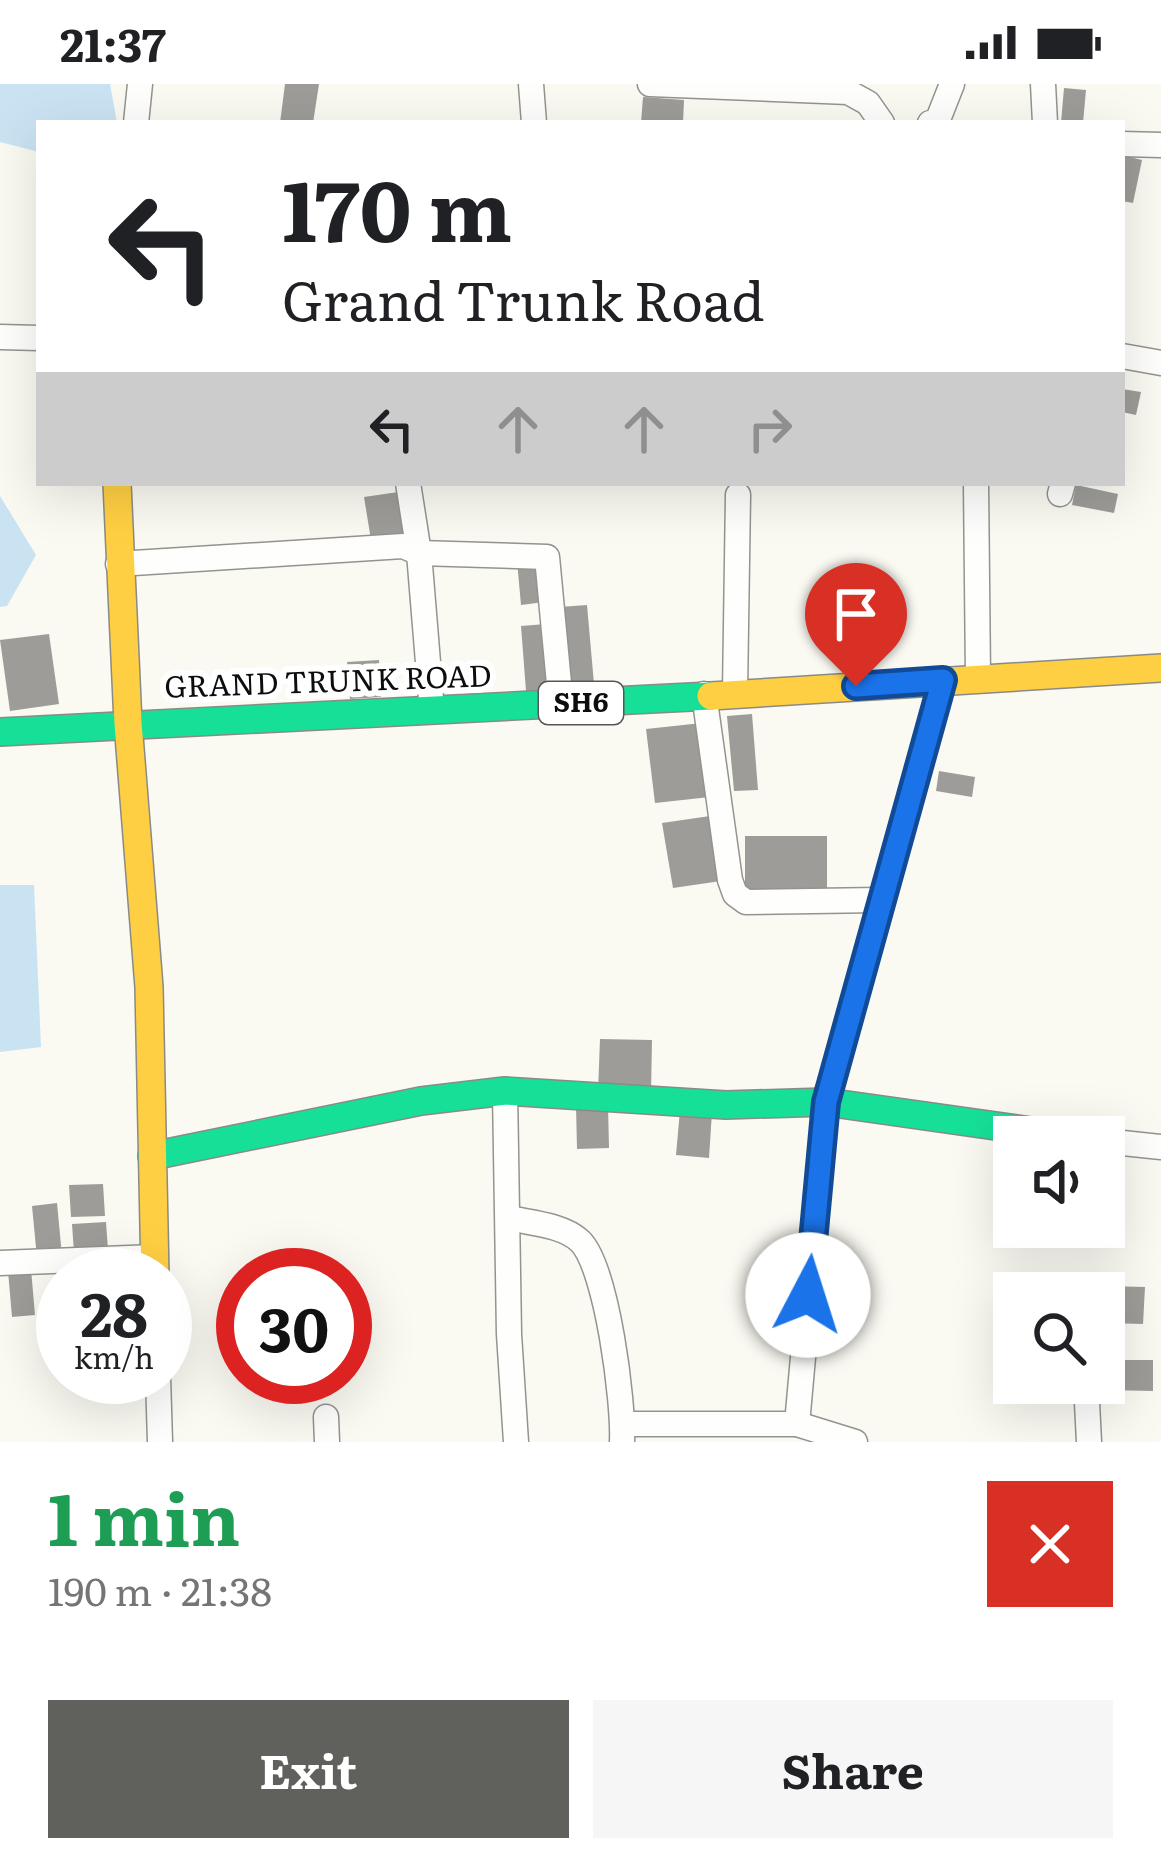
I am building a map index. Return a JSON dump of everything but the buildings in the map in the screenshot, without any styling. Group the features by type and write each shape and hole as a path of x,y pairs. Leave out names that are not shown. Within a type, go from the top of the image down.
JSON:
{"street":[{"path":"136,120 140,84"},
{"path":"531,84 534,120"},
{"path":"650,84 848,92 868,103 880,120"},
{"path":"938,120 952,84"},
{"path":"1043,84 1045,120"},
{"path":"1125,144 1161,145"},
{"path":"0,337 36,338"},
{"path":"1125,357 1161,363"},
{"path":"117,486 128,723 149,987 155,1248"},
{"path":"408,486 432,712"},
{"path":"976,486 978,678"},
{"path":"735,692 738,494"},
{"path":"118,564 403,546 419,553 548,557 561,705"},
{"name":"GRAND TRUNK ROAD","path":"0,732 561,705 1161,668"},
{"path":"797,1424 826,1102 943,680"},
{"path":"704,694 735,894 746,902 880,900"},
{"path":"152,1156 421,1101 505,1091 726,1105 826,1102 993,1126"},
{"path":"505,1091 508,1334 516,1442"},
{"path":"1125,1144 1161,1147"},
{"path":"509,1218 566,1232 588,1251 609,1322 622,1433 797,1424 827,1438 855,1442"},
{"path":"0,1263 36,1264"},
{"path":"159,1404 160,1442"},
{"path":"1087,1404 1089,1442"}],"water":[{"path":"0,84 110,84 116,120 36,120 36,151 0,142"},
{"path":"0,496 36,555 7,606 0,607"},
{"path":"0,885 34,885 41,1047 0,1052"}],"traffic: fast":[{"path":"0,732 711,696"},
{"path":"152,1156 421,1101 505,1091 726,1105 826,1102 993,1126"}],"traffic: slow":[{"path":"117,486 128,723 149,987 154,1248"},
{"path":"711,696 1161,668"}],"route":[{"path":"808,1295 826,1102 943,680 856,686"}]}
